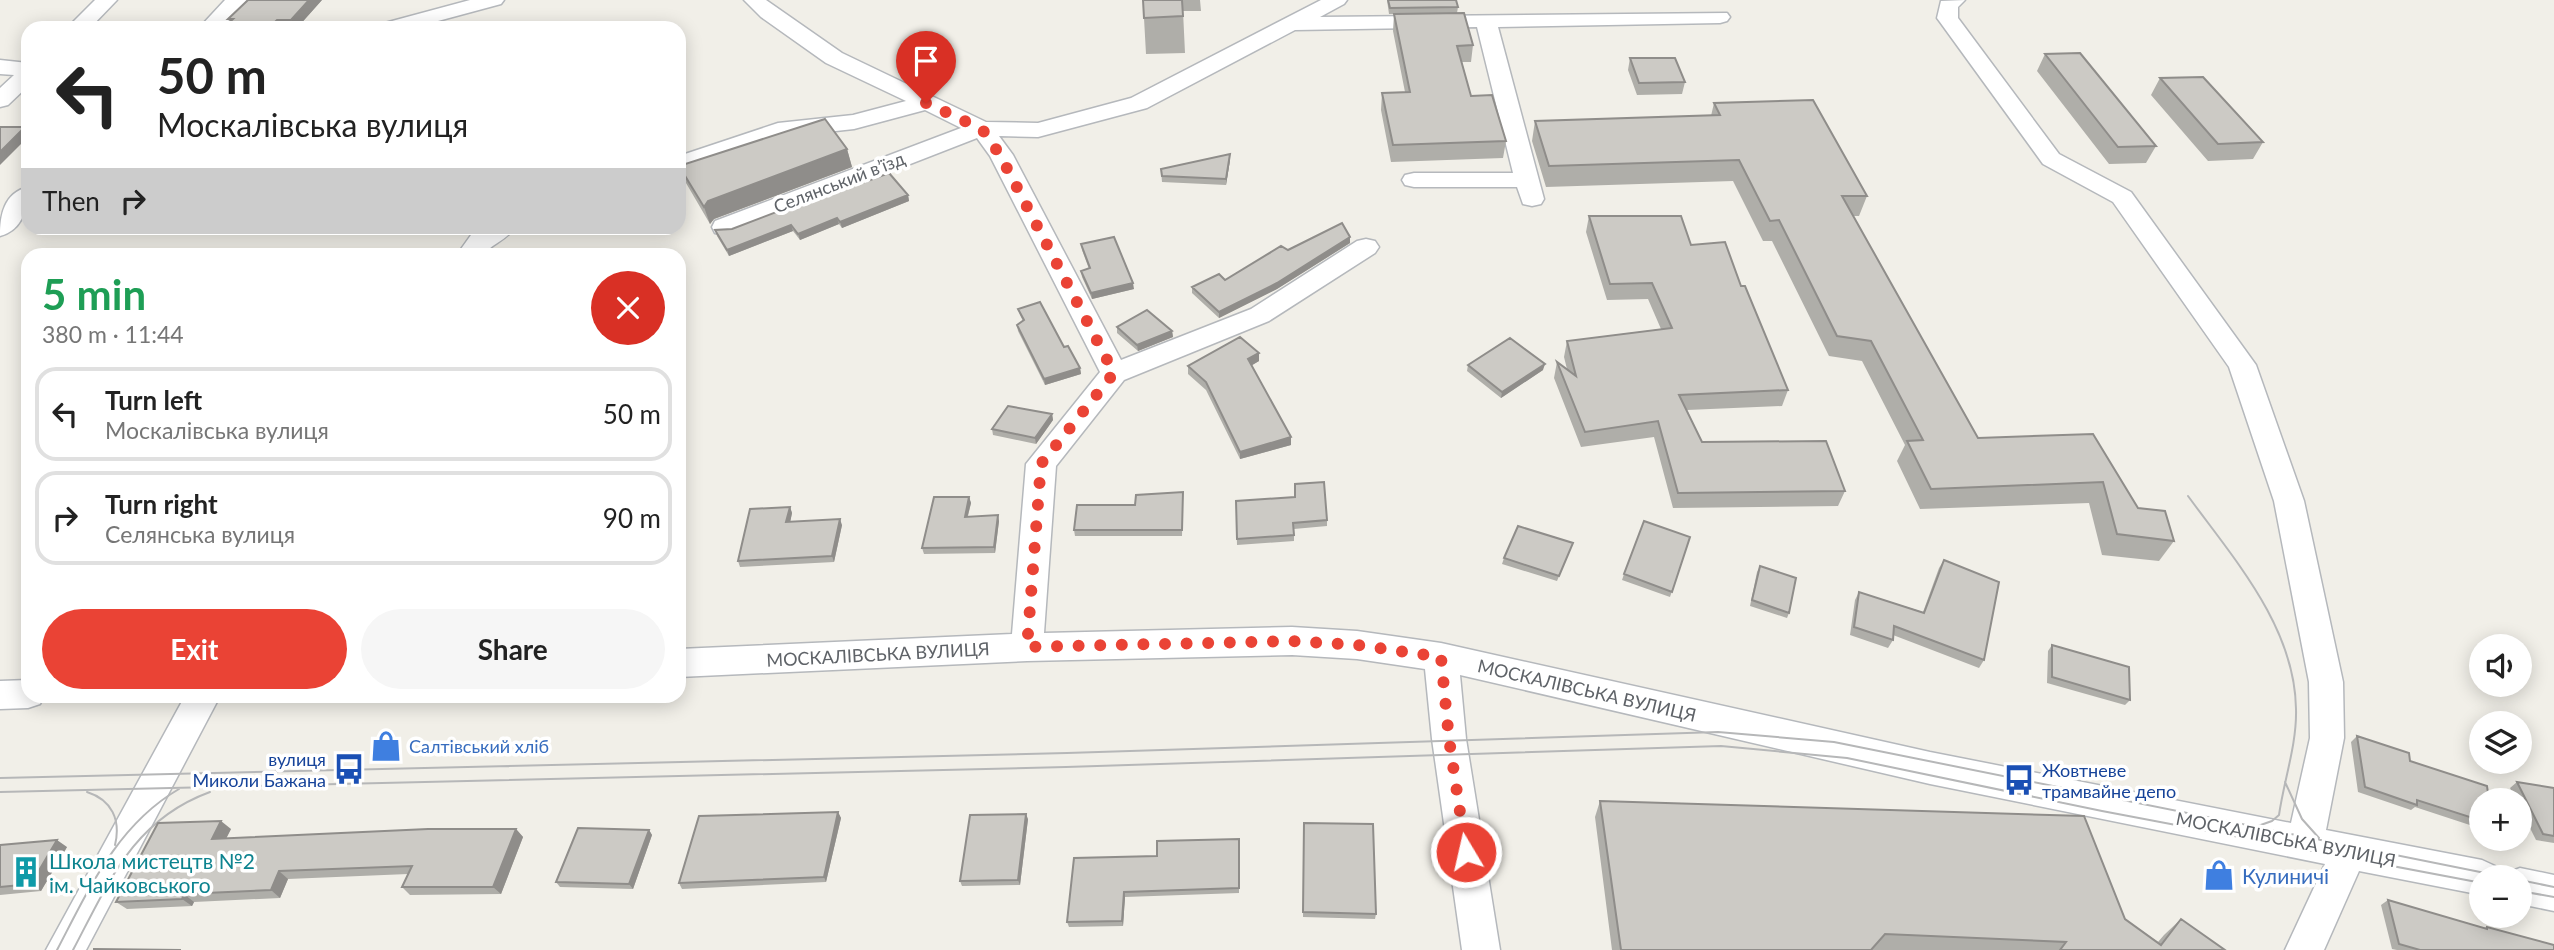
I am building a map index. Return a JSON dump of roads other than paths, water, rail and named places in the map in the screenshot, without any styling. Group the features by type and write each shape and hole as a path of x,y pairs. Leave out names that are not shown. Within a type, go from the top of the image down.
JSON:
{"street":[{"path":"85,21 107,0"},
{"path":"217,21 237,0"},
{"path":"414,21 494,0"},
{"path":"754,0 834,58 982,129 1000,155 1114,373"},
{"name":"Селянський вʼїзд","path":"724,227 952,138 982,129 1038,130 1139,103 1337,0"},
{"path":"1955,0 1948,5 1947,18 2051,159 2122,197 2242,365 2289,501 2318,629 2326,682 2327,737 2308,830 2300,842"},
{"path":"386,21 398,5"},
{"path":"1290,24 1720,17"},
{"path":"1414,180 1529,190 1486,21"},
{"path":"0,67 21,71"},
{"path":"0,100 21,79"},
{"path":"686,162 778,130 854,122 926,103"},
{"name":"Селянський вʼїзд","path":"1000,155 1038,130"},
{"path":"0,228 21,202"},
{"path":"474,248 490,235"},
{"path":"1027,647 1041,464 1114,373 1260,315 1317,275 1366,247"},
{"name":"МОСКАЛІВСЬКА ВУЛИЦЯ","path":"686,663 1027,647 1292,641 1357,645 1441,657 1930,768 2469,875"},
{"path":"1441,657 1449,739 1480,950"},
{"path":"0,695 21,694"},
{"path":"65,950 199,703"},
{"path":"2304,950 2347,856"},
{"path":"2532,888 2554,893"}],"tram line":[{"path":"2188,496 2259,595 2285,650 2293,679 2296,709 2285,782"},
{"path":"0,778 1067,753 1718,732 1834,742 2256,827"},
{"path":"0,792 1066,767 1721,746 1847,758 2102,811 2469,881"},
{"path":"2256,827 2272,821 2279,815 2285,782"},
{"path":"2285,782 2302,819 2319,838"},
{"path":"57,950 93,882 122,840 138,821 179,789"},
{"path":"87,792 103,800 113,812 117,827 115,845"},
{"path":"73,950 112,878 142,836 183,804 210,792"},
{"path":"2256,827 2469,870"},
{"path":"2532,882 2554,887"},
{"path":"2532,893 2554,897"}],"place":[{"name":"Салтівський хліб","path":"386,746"},
{"name":"вулиця Миколи Бажана","path":"349,769"},
{"name":"Жовтневе трамвайне депо","path":"2019,780"},
{"name":"Школа мистецтв №2 ім. Чайковського","path":"26,872"},
{"name":"Кулиничі","path":"2219,875"}]}
